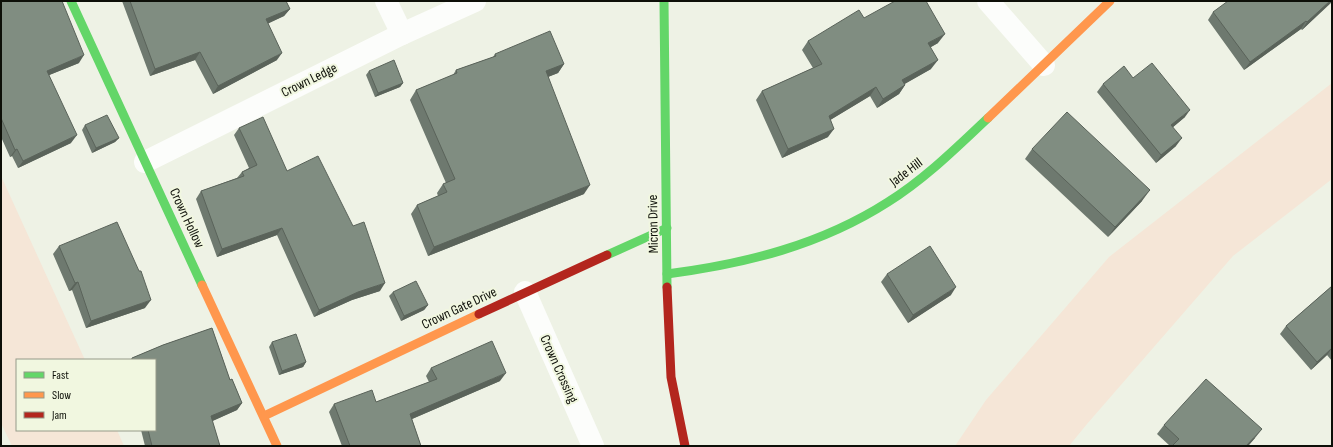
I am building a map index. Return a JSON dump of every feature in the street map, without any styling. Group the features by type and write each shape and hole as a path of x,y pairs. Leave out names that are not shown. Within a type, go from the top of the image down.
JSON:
{"street":[{"name":"Crown Hollow","path":"71,1 278,446"},
{"path":"386,1 402,34"},
{"name":"Crown Ledge","path":"145,162 402,34 475,1"},
{"name":"Micron Drive","path":"664,1 667,274 671,377 684,446"},
{"path":"988,1 1044,65"},
{"name":"Jade Hill","path":"667,274 706,270 754,260 801,246 845,226 888,202 928,174 1110,1"},
{"name":"Crown Gate Drive","path":"264,416 525,292 667,228"},
{"name":"Crown Crossing","path":"525,292 593,446"}],"shaded area":[{"path":"1332,83 1332,179 1233,256 1069,446 955,446 986,400 1109,257"},
{"path":"1,176 85,359 16,359 16,431 117,431 124,446 12,446 1,423"}],"building":[{"path":"1,1 62,1 84,55 47,71 77,135 23,161 17,149 15,150 1,118"},
{"path":"130,1 286,1 290,9 266,19 282,53 218,86 200,52 155,69"},
{"path":"895,1 926,1 945,34 928,43 938,60 902,80 905,85 883,99 876,87 829,116 834,129 788,149 762,91 822,64 808,41 859,10 864,18"},
{"path":"1228,1 1330,1 1307,22 1306,21 1250,62 1213,12"},
{"path":"550,31 564,64 546,71 590,185 434,247 417,205 447,192 443,184 455,179 416,90 457,73 456,70 496,56 495,54"},
{"path":"394,60 403,83 378,93 369,71"},
{"path":"1152,63 1190,110 1171,125 1182,138 1161,155 1103,84 1124,66 1133,78"},
{"path":"1067,112 1150,190 1115,227 1032,149"},
{"path":"107,115 119,138 96,148 85,125"},
{"path":"263,117 287,171 318,156 353,226 364,222 385,283 358,292 319,310 282,228 222,249 201,191 244,176 242,172 257,165 239,128"},
{"path":"117,222 139,271 141,271 151,300 91,321 78,282 75,283 59,246"},
{"path":"930,246 956,287 913,315 887,274"},
{"path":"416,281 428,305 404,316 393,292"},
{"path":"1332,286 1332,348 1317,362 1286,326"},
{"path":"212,328 230,380 232,379 242,403 211,416 220,446 152,446 148,431 156,431 156,359 132,358 163,345"},
{"path":"296,334 306,362 282,371 272,342"},
{"path":"492,341 506,373 410,414 421,446 350,446 334,404 372,390 376,402 437,379 431,368"},
{"path":"1206,379 1262,429 1246,446 1172,446 1179,439 1164,425"}],"traffic: fast":[{"path":"71,1 202,285"},
{"path":"664,1 667,287"},
{"path":"667,274 725,265 754,258 809,241 836,230 862,217 902,193 940,162 988,118"},
{"path":"607,255 667,228"}],"traffic: slow":[{"path":"988,118 1110,1"},
{"path":"202,285 277,446"},
{"path":"264,416 479,314"}],"traffic: jam":[{"path":"479,314 607,255"},
{"path":"667,287 671,377 685,446"}]}
